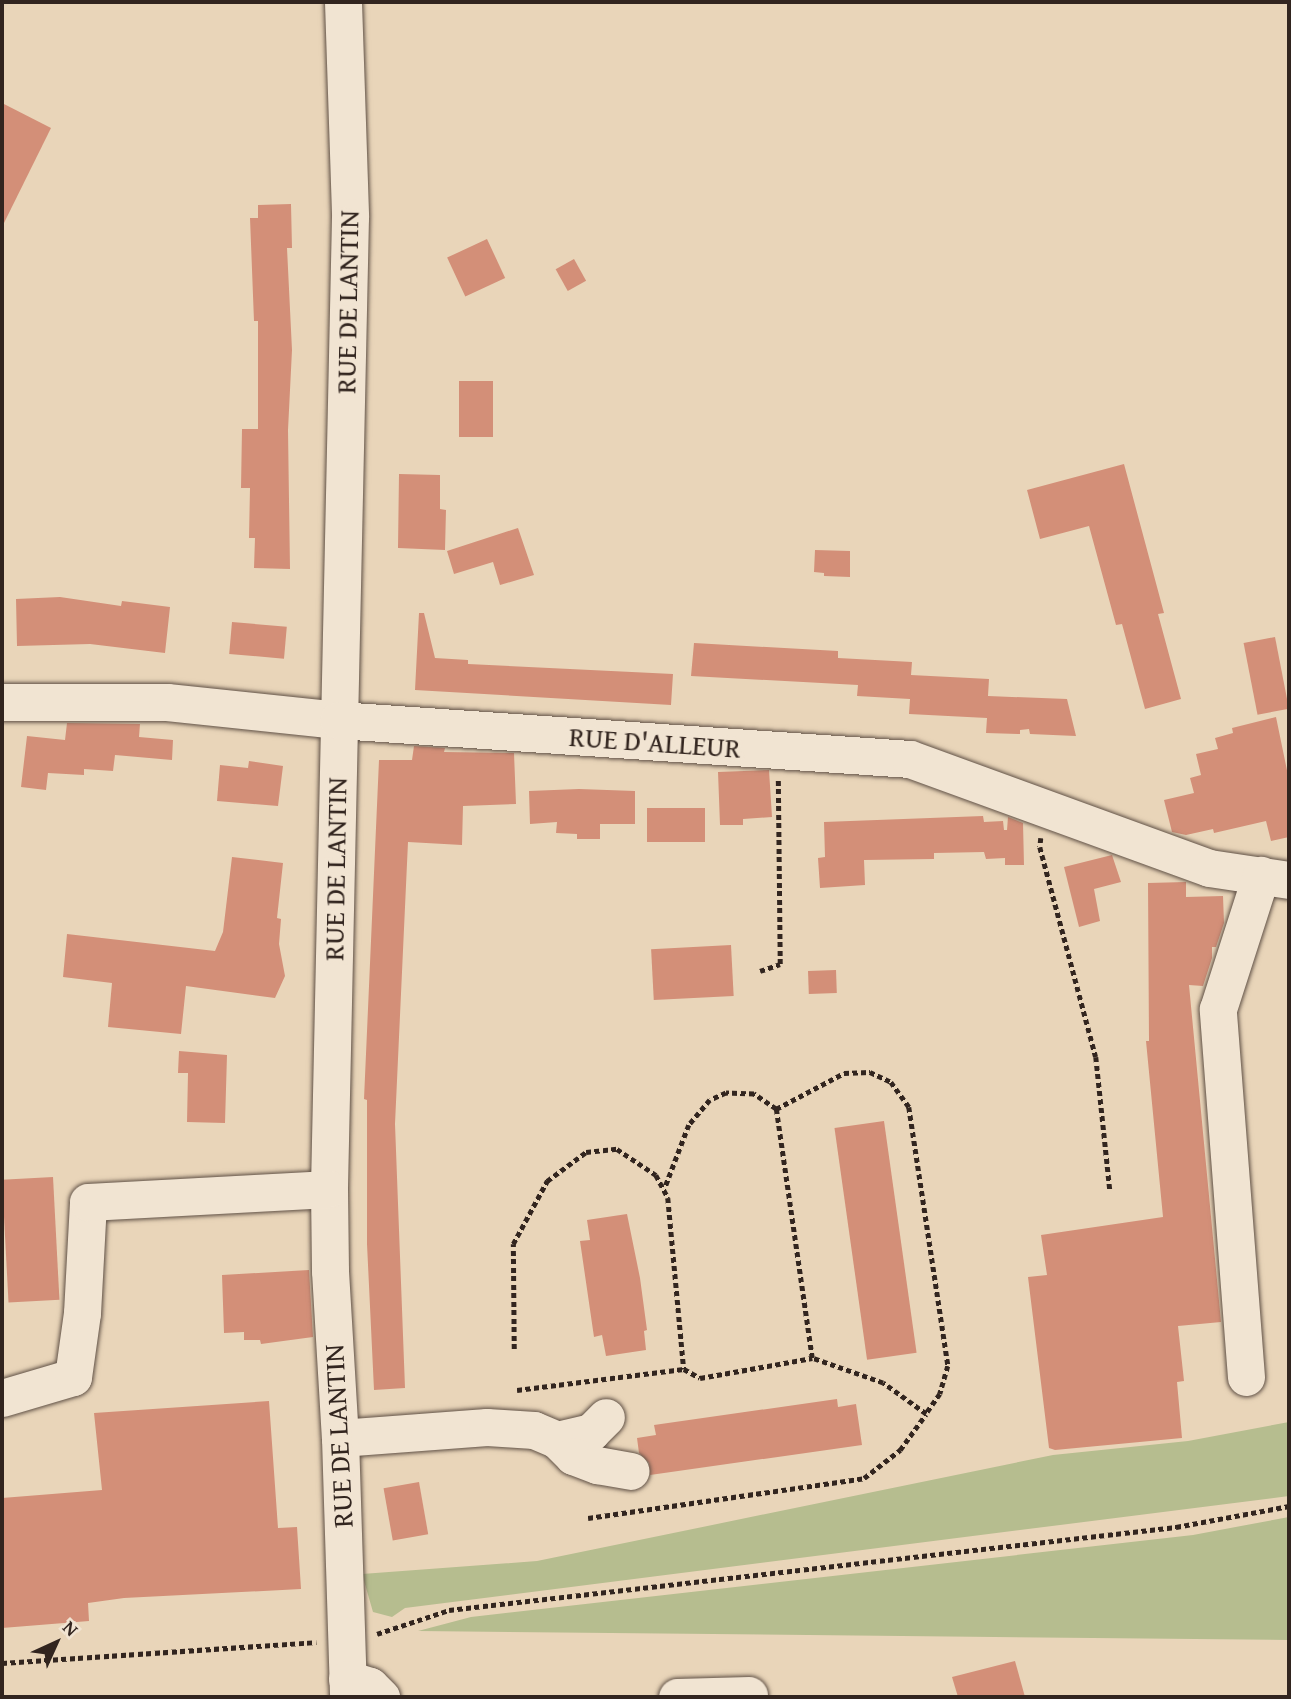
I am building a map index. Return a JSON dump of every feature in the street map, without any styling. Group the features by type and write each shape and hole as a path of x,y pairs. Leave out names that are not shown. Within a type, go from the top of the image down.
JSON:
{"street":[{"name":"RUE DE LANTIN","path":"343,2 350,217 329,1189 330,1271 340,1438 348,1688 370,1686 381,1697"},
{"name":"RUE D'ALLEUR","path":"2,702 167,702 338,720 910,759 1209,868 1275,877"},
{"path":"1246,1377 1218,1009 1275,877"},
{"path":"2,1398 73,1377 82,1312 88,1202 329,1189"},
{"path":"557,1440 591,1432 606,1417"},
{"path":"340,1438 487,1427 534,1430 557,1440 573,1456 597,1465 630,1471"},
{"path":"677,1697 749,1695"}],"path":[{"path":"760,971 780,964 778,750"},
{"path":"1045,806 1040,847 1096,1057 1110,1191"},
{"path":"588,1518 864,1478 901,1450 940,1394 948,1366 909,1107 891,1082 870,1072 844,1073 776,1110"},
{"path":"684,1369 665,1188 689,1125 710,1100 726,1093 754,1094 776,1110 812,1359"},
{"path":"514,1349 513,1244 547,1181 586,1152 617,1149 656,1175 665,1188"},
{"path":"517,1390 684,1369 700,1378 812,1359 883,1383 926,1414"},
{"path":"2,1663 364,1638 449,1610 1177,1527 1289,1506"}],"green space":[{"path":"1289,1422 1289,1496 405,1608 392,1617 373,1612 362,1574 537,1561 1053,1455 1188,1441"},
{"path":"1289,1517 1289,1640 418,1631 471,1617 1193,1535"}],"building":[{"path":"2,103 51,128 2,227"},
{"path":"291,204 292,248 287,248 292,350 288,430 290,569 254,568 255,538 249,538 250,488 241,488 242,429 258,429 258,321 254,321 250,218 258,218 258,205"},
{"path":"487,239 505,278 465,297 447,258"},
{"path":"574,259 586,281 568,291 556,269"},
{"path":"459,381 493,381 493,437 459,437"},
{"path":"1124,464 1164,613 1158,614 1181,699 1145,709 1122,624 1116,625 1089,526 1040,539 1027,490"},
{"path":"399,474 440,475 440,509 446,510 445,550 398,548"},
{"path":"518,528 534,575 500,585 493,562 454,574 447,551"},
{"path":"815,550 850,551 850,577 824,576 824,573 814,572"},
{"path":"60,597 121,606 122,601 170,607 165,653 90,644 17,646 16,599"},
{"path":"419,613 424,613 435,658 468,660 468,664 673,674 671,705 415,690"},
{"path":"232,622 287,627 284,659 229,654"},
{"path":"1275,637 1289,709 1258,715 1244,643"},
{"path":"694,643 838,651 838,658 912,662 911,675 989,679 988,696 1067,699 1076,736 1030,734 1029,729 1020,730 1020,734 986,733 987,718 909,714 910,699 857,696 858,685 691,676"},
{"path":"1276,717 1289,780 1289,837 1271,841 1266,821 1214,833 1213,829 1186,835 1172,832 1164,800 1194,793 1190,778 1201,775 1196,754 1218,749 1215,738 1233,733 1232,728"},
{"path":"67,723 140,724 139,737 173,740 172,760 115,755 113,771 84,769 84,775 48,773 46,790 21,787 27,736 65,740"},
{"path":"414,746 445,748 444,752 514,753 516,804 463,806 462,845 408,842 395,1124 405,1388 374,1390 367,1244 367,1100 364,1099 379,760 412,760"},
{"path":"249,761 283,766 278,806 217,801 220,765 248,768"},
{"path":"769,770 772,817 743,819 743,825 720,825 718,772"},
{"path":"529,791 635,791 635,824 600,824 600,839 577,839 577,834 556,833 557,822 530,824"},
{"path":"647,808 705,808 705,842 647,842"},
{"path":"983,816 984,822 1003,821 1004,830 1007,830 1008,817 1023,823 1024,865 1005,865 1005,858 986,859 984,852 934,853 934,859 864,860 865,885 820,888 818,858 825,857 824,822"},
{"path":"1112,855 1121,882 1094,889 1100,921 1079,927 1064,867"},
{"path":"232,857 283,863 277,918 281,919 279,944 285,976 275,998 186,986 181,1034 108,1027 112,983 63,977 67,934 215,951 223,932"},
{"path":"1186,882 1186,897 1223,896 1224,923 1216,947 1212,947 1212,958 1203,986 1189,985 1221,1322 1178,1326 1184,1381 1177,1382 1182,1438 1055,1450 1049,1448 1028,1277 1047,1275 1041,1235 1163,1217 1146,1041 1149,1041 1148,883"},
{"path":"731,945 734,996 654,1000 651,949"},
{"path":"836,970 837,993 809,994 808,971"},
{"path":"179,1051 227,1055 225,1123 187,1122 188,1073 178,1073"},
{"path":"884,1121 917,1353 867,1360 834,1128"},
{"path":"53,1177 59,1300 9,1303 2,1180"},
{"path":"627,1214 640,1278 647,1330 644,1331 646,1350 606,1356 602,1335 594,1337 580,1241 590,1240 587,1220"},
{"path":"309,1270 313,1337 261,1344 260,1340 244,1340 244,1332 224,1333 222,1275"},
{"path":"837,1399 838,1407 856,1404 862,1445 650,1475 649,1463 639,1453 637,1438 656,1435 654,1425"},
{"path":"269,1401 278,1528 297,1527 301,1589 124,1598 88,1603 89,1621 2,1628 2,1498 102,1490 94,1413"},
{"path":"419,1482 428,1534 393,1540 384,1488"},
{"path":"1015,1661 1025,1697 958,1697 952,1677"}]}
